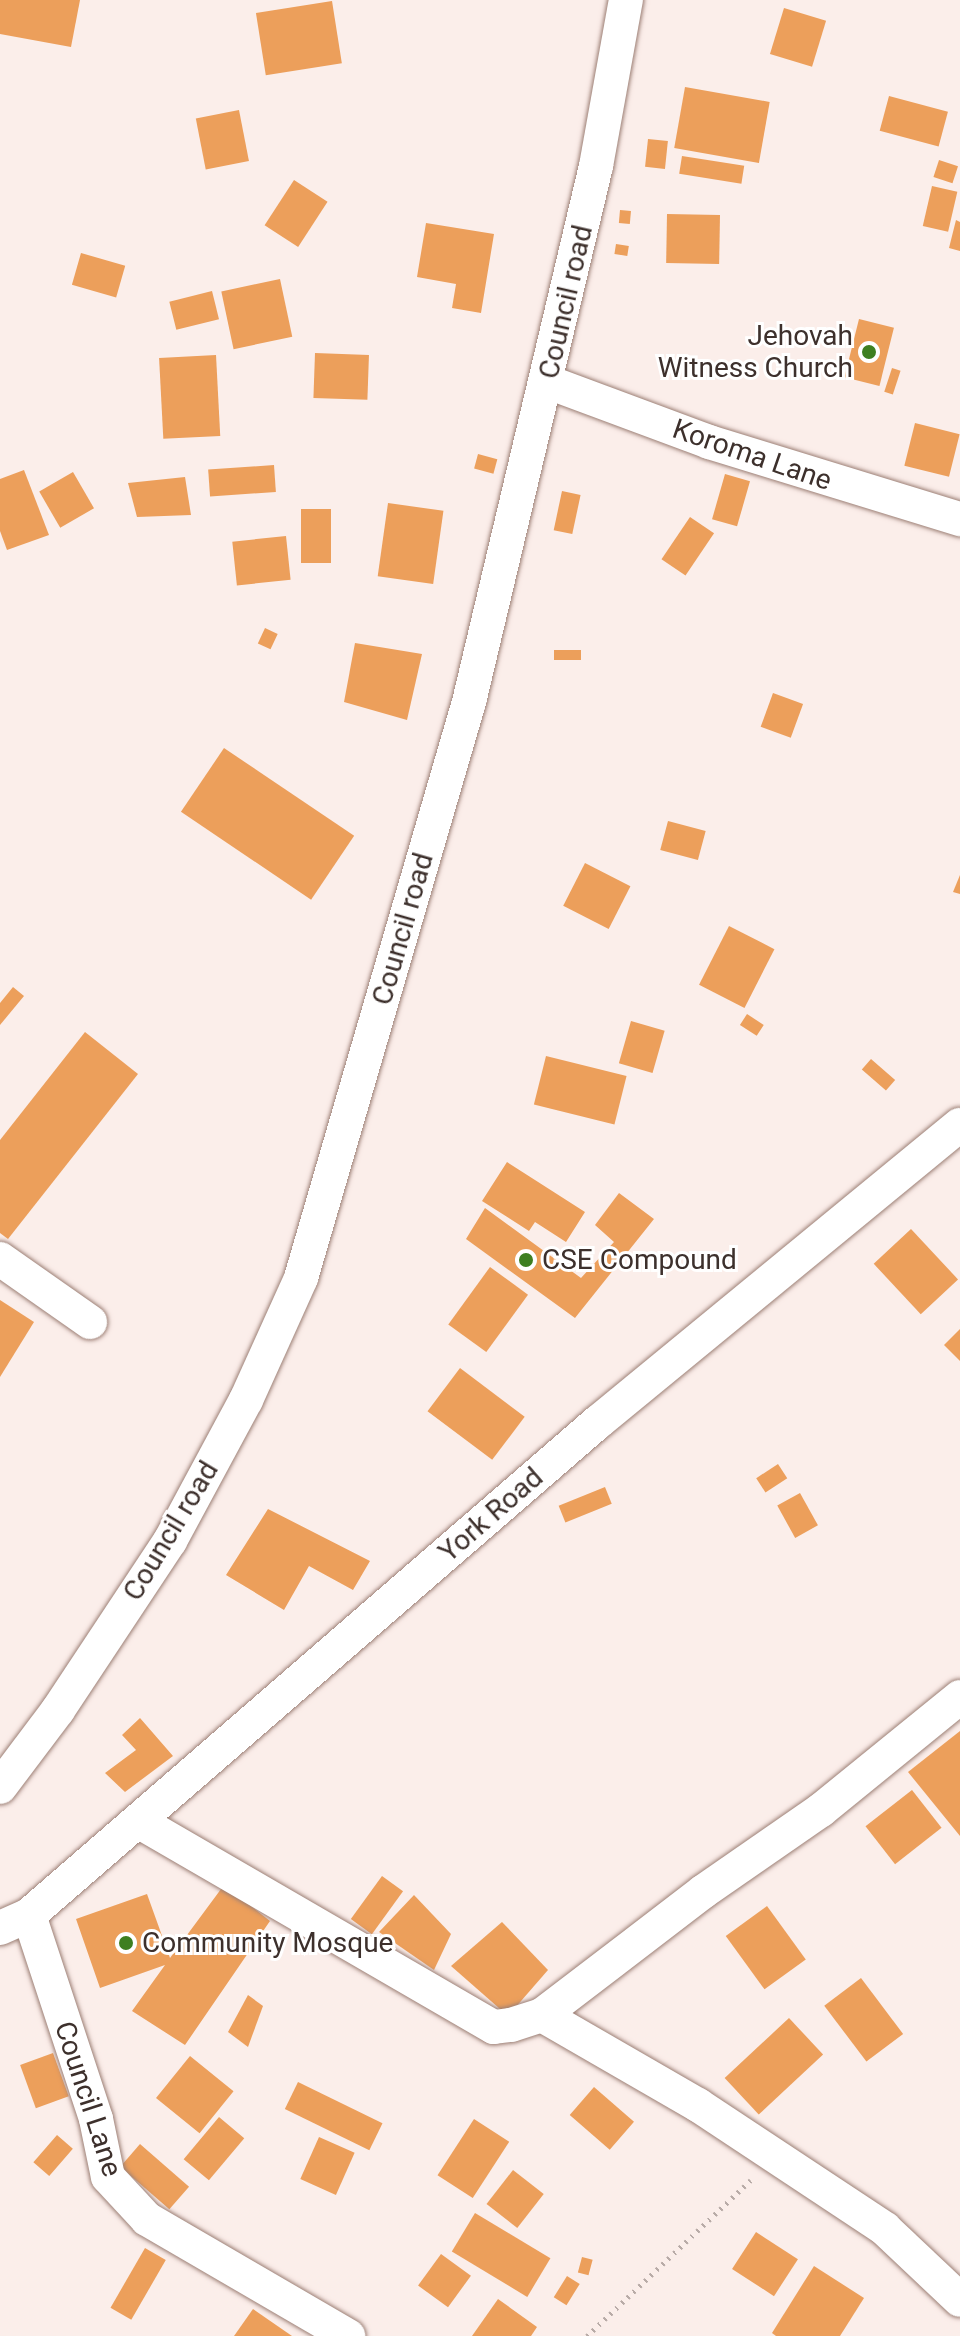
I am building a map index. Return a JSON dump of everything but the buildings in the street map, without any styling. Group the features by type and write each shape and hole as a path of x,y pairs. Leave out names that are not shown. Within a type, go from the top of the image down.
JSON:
{"street":[{"name":"Council road","path":"0,1787 58,1710 170,1541 246,1400 301,1278 469,702 548,382 596,166 626,0"},
{"name":"Koroma Lane","path":"548,382 739,452 960,519"},
{"name":"York Road","path":"15,1921 138,1821 598,1422 960,1125"},
{"path":"0,1259 90,1322"},
{"path":"138,1821 494,2027 542,2015 704,1891 821,1810 959,1699"},
{"name":"Council Lane","path":"15,1921 96,2119 108,2177 147,2219 348,2336"},
{"path":"542,2015 698,2105 885,2229 960,2300"}],"path":[{"path":"587,2336 775,2156"}],"place":[{"name":"Jehovah Witness Church","path":"869,352"},
{"name":"CSE Compound","path":"526,1260"},
{"name":"Community Mosque","path":"126,1943"}]}
